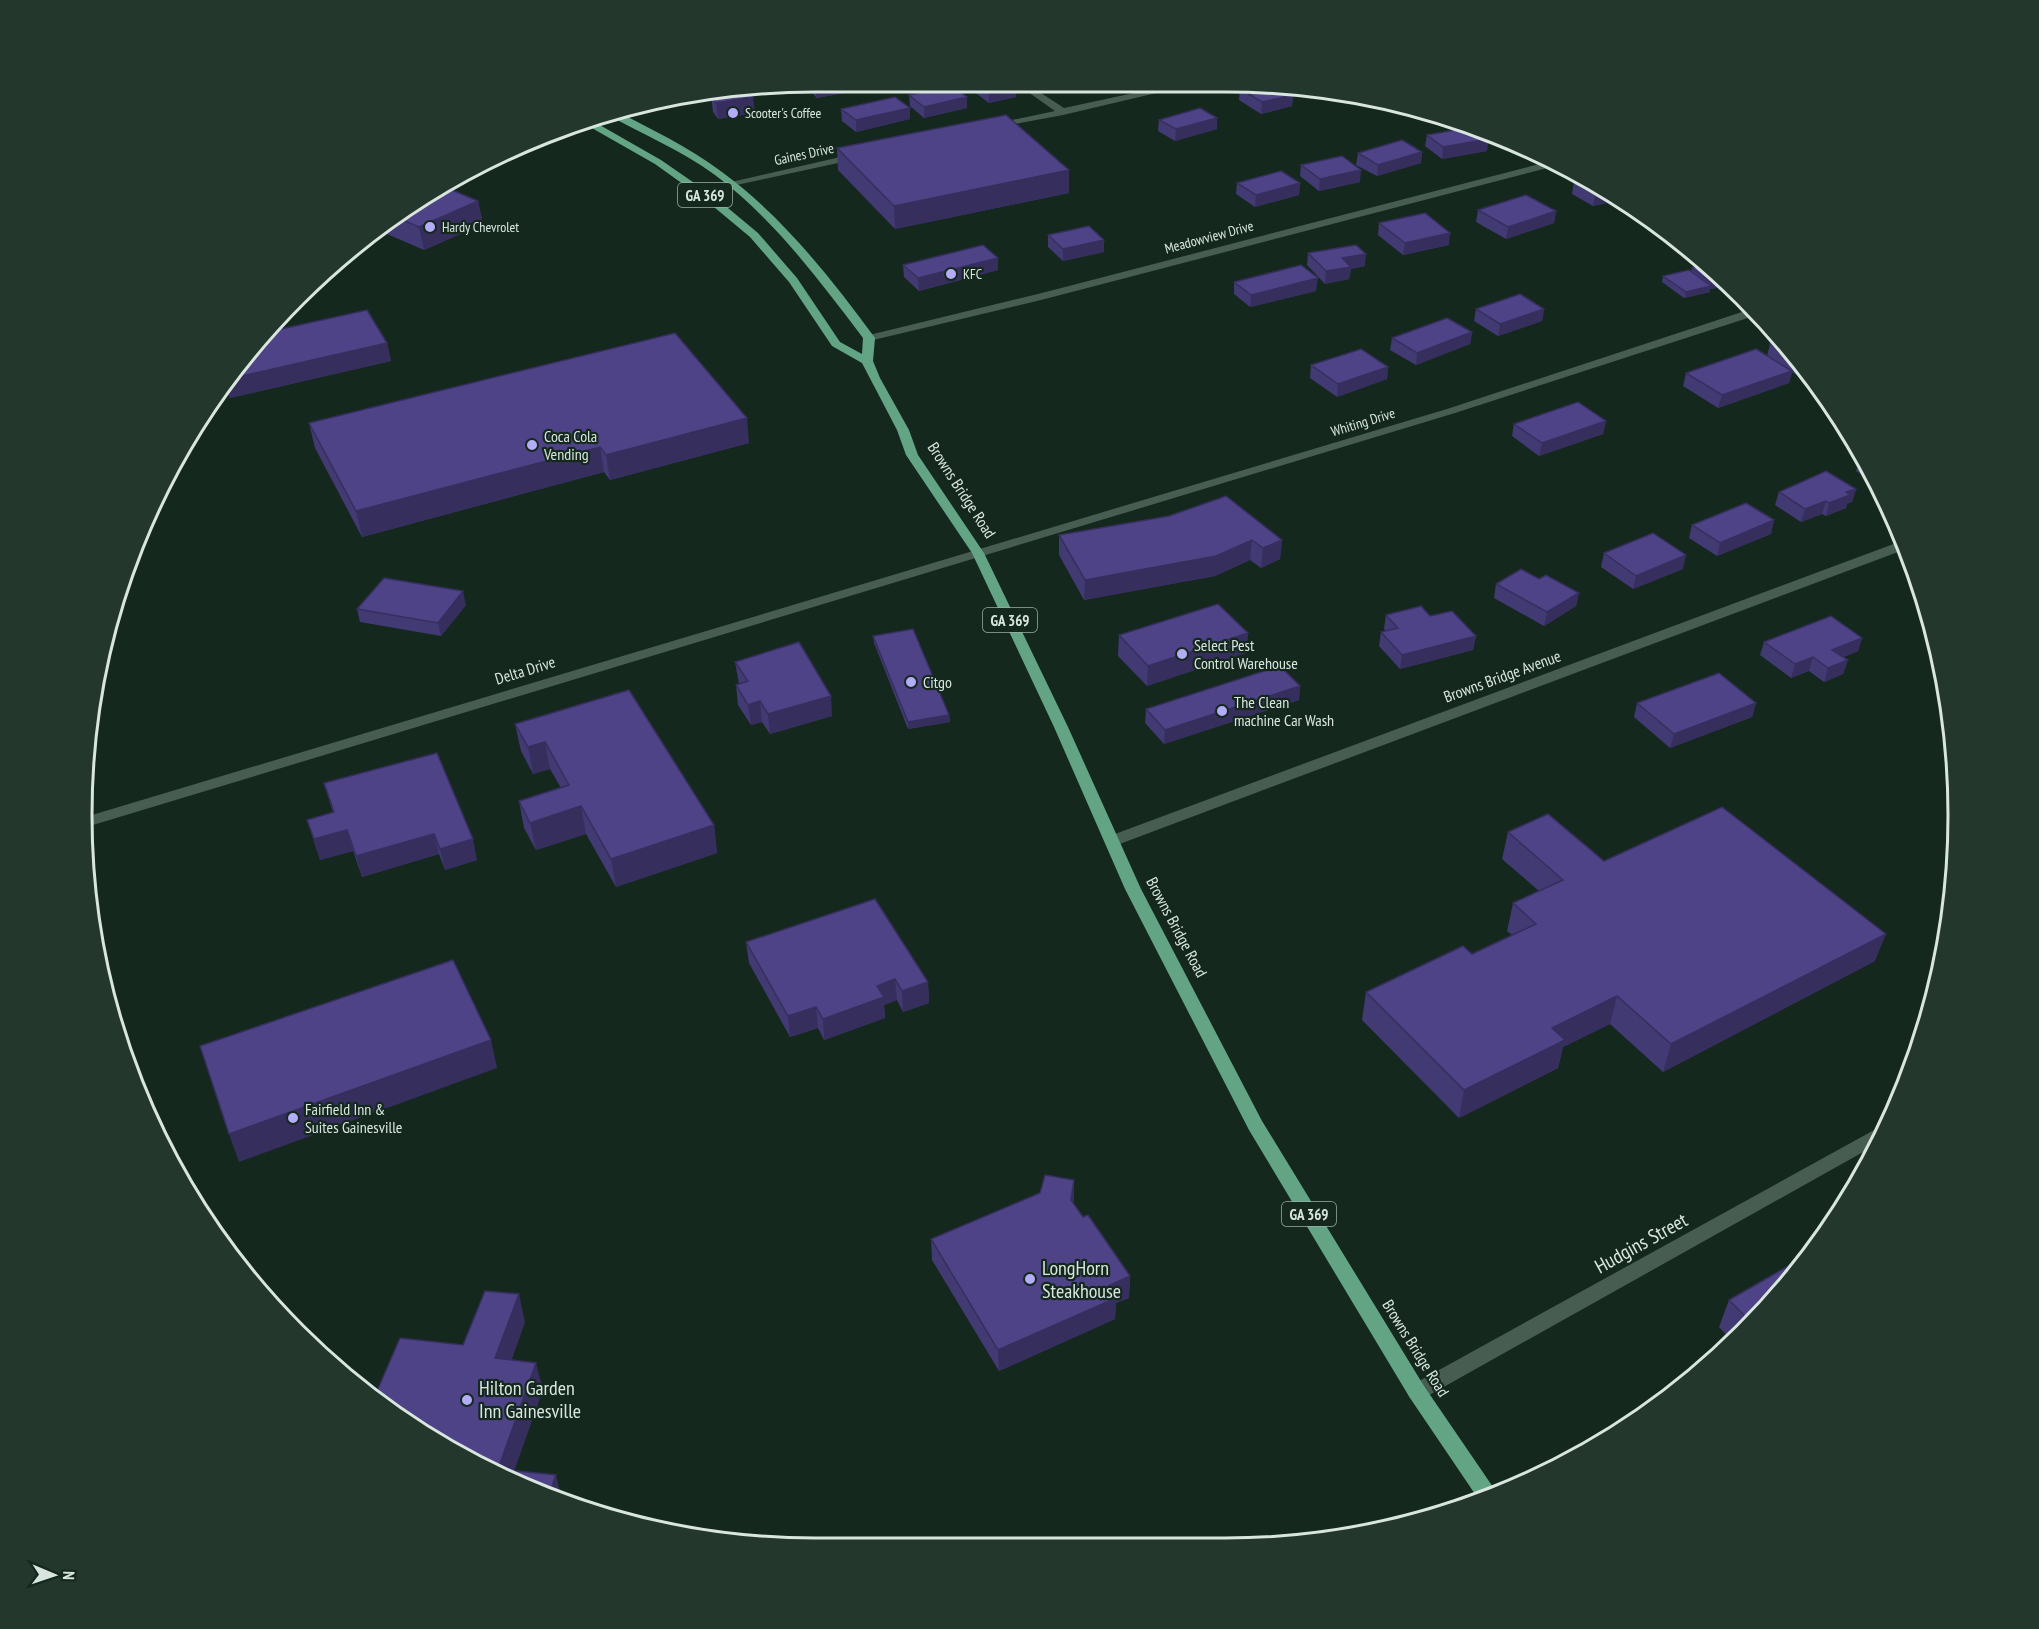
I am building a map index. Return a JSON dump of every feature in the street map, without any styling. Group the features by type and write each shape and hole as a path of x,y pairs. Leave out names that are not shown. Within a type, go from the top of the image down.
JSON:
{"main road":[{"name":"GA 369","path":"621,118 658,137 732,183 785,235 870,338"},
{"name":"GA 369","path":"594,126 658,162 712,200 754,235 793,280 836,344 867,361"},
{"path":"867,361 870,338"},
{"name":"Browns Bridge Road","path":"867,361 903,430 912,455 978,553 1133,889 1255,1125 1417,1392 1483,1489"}],"street":[{"path":"1033,92 1063,112"},
{"path":"982,129 1154,92"},
{"name":"Gaines Drive","path":"732,183 867,154"},
{"name":"Meadowview Drive","path":"870,338 1110,280 1355,213 1544,166"},
{"name":"Whiting Drive","path":"978,553 1451,411 1746,314"},
{"name":"Browns Bridge Avenue","path":"1112,841 1896,548"},
{"name":"Delta Drive","path":"92,820 978,553"},
{"name":"Hudgins Street","path":"1417,1392 1870,1139"}],"building":[{"path":"923,92 960,92 967,97 924,107 909,95"},
{"path":"1246,92 1292,95 1262,102"},
{"path":"751,95 753,97 716,103 713,99"},
{"path":"895,97 910,108 856,120 841,109"},
{"path":"1200,108 1217,118 1176,129 1159,120"},
{"path":"1006,115 1069,170 894,206 837,148"},
{"path":"1456,130 1483,140 1443,147 1427,135"},
{"path":"1402,140 1422,152 1378,165 1358,153"},
{"path":"1342,156 1361,170 1320,179 1301,165"},
{"path":"1281,171 1300,183 1256,195 1237,183"},
{"path":"1574,182 1586,188 1596,195 1595,195"},
{"path":"451,189 478,201 419,227 403,220"},
{"path":"1526,195 1556,211 1508,227 1478,210"},
{"path":"1425,213 1450,233 1405,243 1379,223"},
{"path":"1089,226 1104,240 1063,249 1048,235"},
{"path":"983,245 998,258 918,278 903,265"},
{"path":"1356,245 1366,254 1342,258 1351,267 1326,271 1308,253"},
{"path":"1301,265 1318,278 1251,295 1234,282"},
{"path":"1696,267 1714,283 1711,283 1692,268"},
{"path":"1689,270 1711,286 1686,292 1663,276"},
{"path":"1520,294 1544,309 1500,324 1476,309"},
{"path":"367,310 387,343 239,377 279,330"},
{"path":"1447,318 1472,332 1417,353 1392,338"},
{"name":"Coca Cola Vending","path":"675,333 747,418 606,455 600,447 356,511 309,423"},
{"path":"1361,349 1388,367 1338,384 1311,365"},
{"path":"1756,349 1792,371 1722,395 1686,373"},
{"path":"1578,402 1606,421 1542,443 1514,424"},
{"path":"1826,471 1856,489 1846,492 1850,495 1805,509 1779,492"},
{"path":"1226,496 1282,540 1263,548 1252,540 1216,556 1085,580 1059,535 1169,516"},
{"path":"1746,503 1774,520 1720,543 1692,525"},
{"path":"1653,533 1686,555 1636,576 1604,553"},
{"path":"1521,569 1539,579 1546,575 1579,593 1547,612 1496,584"},
{"path":"384,578 463,591 438,623 357,609"},
{"path":"1218,604 1248,633 1148,666 1119,635"},
{"path":"1421,606 1430,616 1452,611 1476,636 1402,655 1381,632 1398,628 1386,615"},
{"path":"1831,616 1862,638 1832,650 1848,660 1828,668 1813,657 1795,664 1764,642"},
{"name":"Citgo","path":"913,629 949,715 908,722 873,636"},
{"path":"799,642 831,696 768,714 760,701 748,705 736,685 748,681 735,662"},
{"path":"1280,666 1300,686 1165,730 1146,709"},
{"path":"1719,673 1756,703 1674,734 1637,703"},
{"path":"629,690 714,825 611,859 581,806 530,823 519,801 569,785 545,742 528,747 515,724"},
{"path":"437,753 473,839 440,849 434,834 356,856 347,830 314,839 307,820 334,812 324,783"},
{"path":"1722,807 1886,934 1671,1044 1617,996 1552,1028 1565,1040 1464,1090 1366,992 1463,946 1472,954 1536,924 1513,903 1563,880 1508,832 1548,814 1604,861"},
{"path":"875,899 928,982 902,991 895,979 877,986 884,997 823,1019 816,1007 788,1016 746,942"},
{"name":"Fairfield Inn & Suites Gainesville","path":"453,960 491,1040 229,1134 200,1046"},
{"name":"LongHorn Steakhouse","path":"1045,1175 1074,1180 1071,1200 1083,1217 1088,1215 1130,1276 1108,1286 1116,1298 998,1350 931,1239 1040,1193"},
{"path":"1789,1265 1745,1316 1729,1300"},
{"name":"Hilton Garden Inn Gainesville","path":"485,1291 519,1294 495,1358 536,1363 499,1465 453,1441 377,1390 400,1338 463,1345"},
{"name":"Hilton Garden Inn Gainesville","path":"512,1470 556,1475 552,1487"}],"place":[{"name":"Scooter's Coffee","path":"733,113"},
{"name":"Hardy Chevrolet","path":"430,227"},
{"name":"KFC","path":"951,274"},
{"name":"Coca Cola Vending","path":"532,445"},
{"name":"Select Pest Control Warehouse","path":"1182,654"},
{"name":"Citgo","path":"911,682"},
{"name":"The Clean machine Car Wash","path":"1222,711"},
{"name":"Fairfield Inn & Suites Gainesville","path":"293,1118"},
{"name":"LongHorn Steakhouse","path":"1030,1279"},
{"name":"Hilton Garden Inn Gainesville","path":"467,1400"}]}
